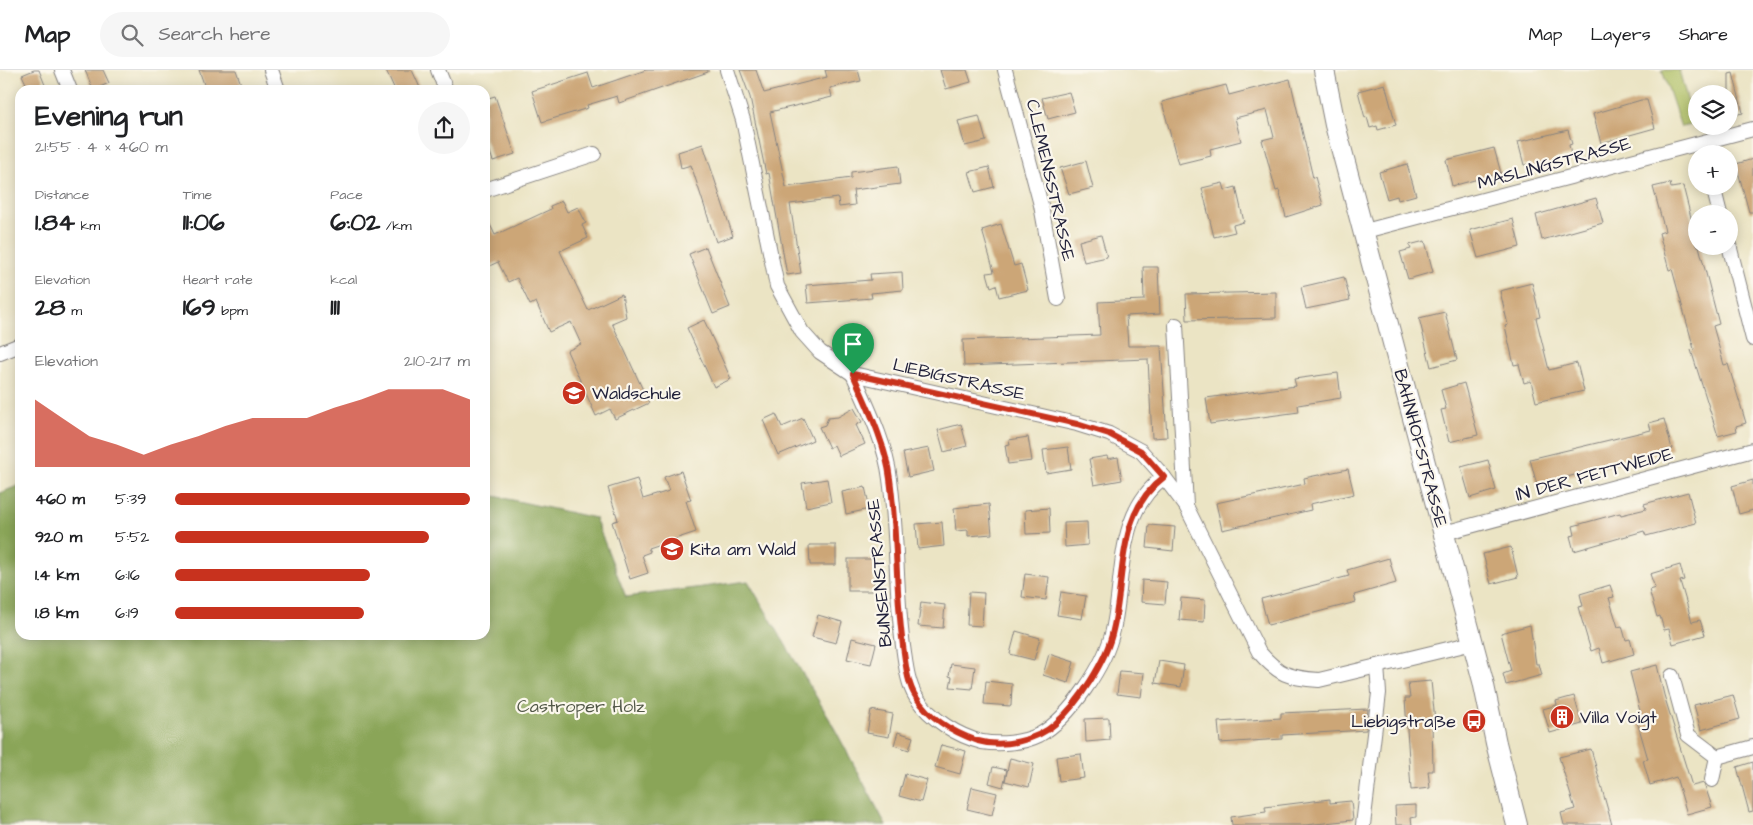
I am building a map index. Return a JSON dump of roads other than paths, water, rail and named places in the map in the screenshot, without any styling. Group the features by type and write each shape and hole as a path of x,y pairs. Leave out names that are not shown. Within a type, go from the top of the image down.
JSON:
{"main road":[{"name":"BAHNHOFSTRASSE","path":"1324,70 1335,125 1365,231 1404,390 1473,643 1517,825"}],"street":[{"path":"62,70 68,85"},
{"path":"271,70 276,85"},
{"path":"438,70 444,85"},
{"name":"LIEBIGSTRASSE","path":"727,70 743,120 777,286 802,332 820,352 853,374 1077,424 1109,434 1141,451 1186,506 1259,652 1274,669 1294,678 1319,680 1473,643"},
{"name":"CLEMENSSTRASSE","path":"1005,70 1041,205 1058,299"},
{"name":"MASLINGSTRASSE","path":"1711,145 1753,129"},
{"name":"MASLINGSTRASSE","path":"1365,231 1688,152"},
{"path":"490,188 594,154"},
{"path":"1732,255 1753,338"},
{"name":"LIEBIGSTRASSE","path":"1176,325 1186,506"},
{"path":"0,353 15,347"},
{"name":"BUNSENSTRASSE","path":"853,374 874,422 890,478 900,628 909,682 916,697 937,718 954,732 981,742 998,744 1037,736 1055,724 1082,692 1102,659 1113,631 1123,550 1130,525 1142,500 1155,484 1164,477"},
{"name":"IN DER FETTWEIDE","path":"1444,534 1753,450"},
{"path":"1363,825 1379,693 1377,666"},
{"path":"1672,676 1688,736 1717,757"},
{"path":"1717,757 1753,747"},
{"path":"1712,780 1717,757"}],"place":[{"name":"Waldschule","path":"574,393"},
{"name":"Kita am Wald","path":"672,549"},
{"name":"Villa Voigt","path":"1562,717"},
{"name":"Liebigstraße","path":"1474,721"}],"park label":[{"name":"Castroper Holz","path":"581,706"}]}
